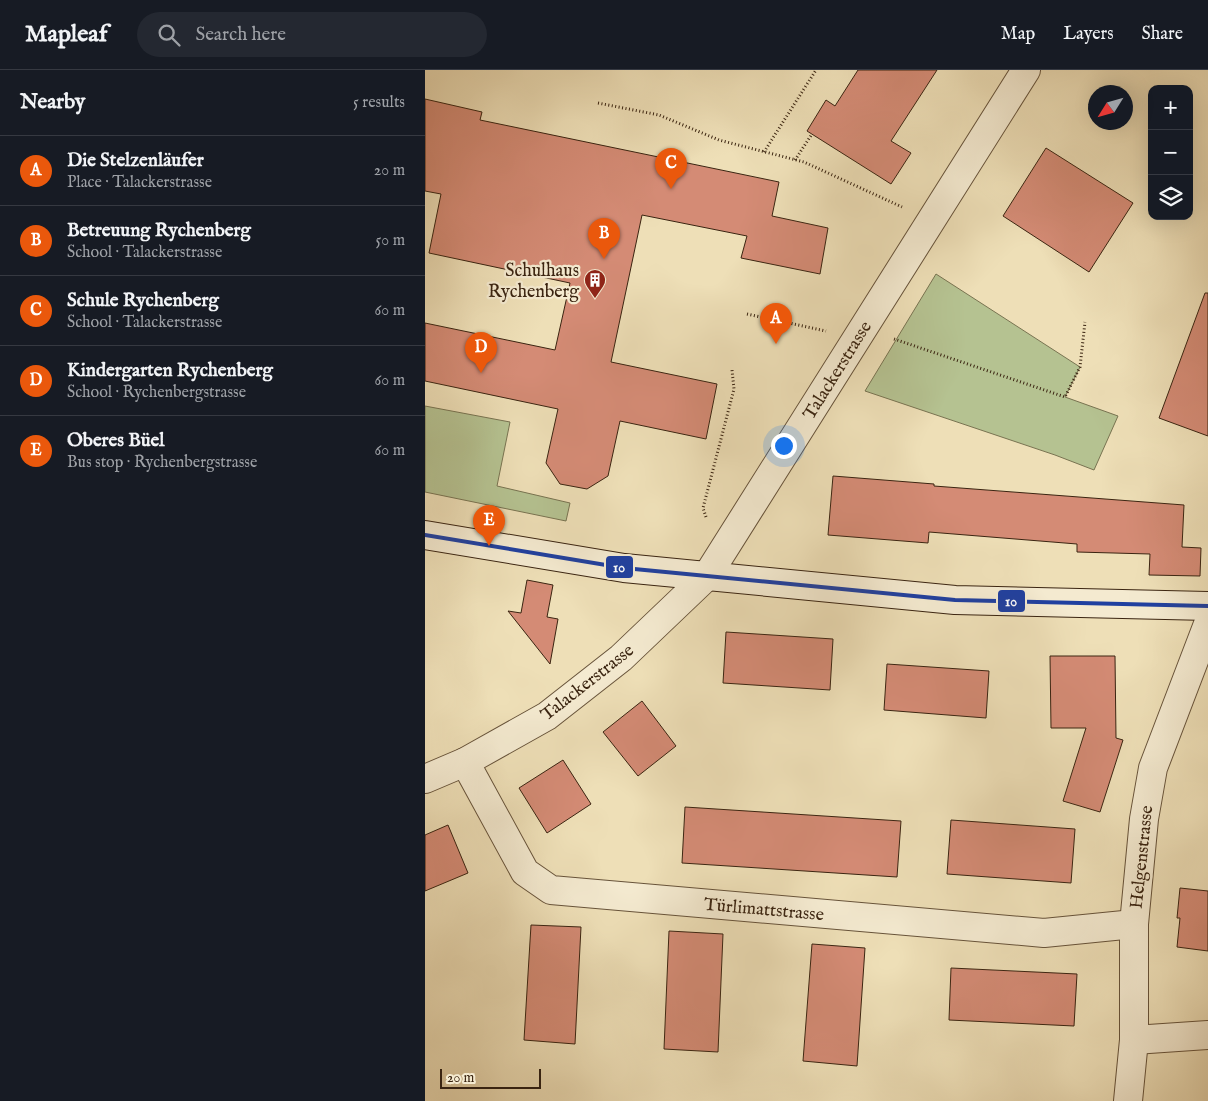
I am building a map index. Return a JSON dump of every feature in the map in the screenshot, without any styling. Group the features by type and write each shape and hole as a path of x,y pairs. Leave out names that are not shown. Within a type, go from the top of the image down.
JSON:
{"street":[{"name":"Talackerstrasse","path":"425,779 465,762 547,716 621,658 707,576 1027,70"},
{"path":"425,535 624,568 955,600 1208,606"},
{"name":"Helgenstrasse","path":"1128,1101 1134,1040 1134,924 1144,818 1153,768 1208,624"},
{"name":"Türlimattstrasse","path":"465,762 525,872 551,890 1044,933 1134,924"},
{"path":"1134,1040 1208,1036"}],"path":[{"path":"764,152 816,70"},
{"path":"598,103 659,115 719,140 804,162 903,208"},
{"path":"795,160 811,134"},
{"path":"747,314 827,332"},
{"path":"890,337 894,340 1065,397 1080,367 1085,322"},
{"path":"708,521 703,508 734,389 732,370"}],"green space":[{"path":"936,274 1080,367 1065,397 1118,416 1094,470 865,391"},
{"path":"425,406 510,422 497,486 570,503 566,521 425,492"}],"building":[{"path":"858,70 937,70 891,141 911,153 891,184 807,131 826,100 835,106"},
{"name":"Schulhaus Rychenberg","path":"425,99 482,112 480,120 779,182 772,216 828,228 820,274 741,258 747,236 642,215 611,362 717,384 706,439 620,421 608,476 587,489 560,484 546,463 558,409 425,381 425,323 555,350 570,283 429,253 441,194 425,191"},
{"path":"1046,148 1133,203 1089,272 1003,216"},
{"path":"1205,293 1208,293 1208,436 1159,418"},
{"path":"833,476 934,484 934,486 1184,505 1182,547 1201,548 1200,576 1149,575 1150,554 1077,552 1077,544 929,532 928,543 828,535"},
{"path":"527,580 553,585 547,617 558,619 550,664 508,611 521,613"},
{"path":"726,632 833,639 830,690 723,683"},
{"path":"1050,656 1115,656 1116,738 1123,740 1100,812 1063,801 1086,728 1051,728"},
{"path":"887,664 989,671 986,718 884,710"},
{"path":"642,701 676,746 638,776 603,732"},
{"path":"563,760 591,804 547,833 519,788"},
{"path":"685,807 901,821 897,877 682,863"},
{"path":"951,820 1075,829 1071,883 947,874"},
{"path":"448,825 468,873 425,891 425,835"},
{"path":"1180,888 1208,891 1208,951 1177,947 1180,918 1177,918"},
{"path":"531,925 581,927 575,1044 524,1040"},
{"path":"669,931 723,934 718,1052 664,1049"},
{"path":"812,944 865,948 857,1066 803,1061"},
{"path":"951,968 1077,974 1074,1026 949,1020"}],"transit line":[{"name":"10","path":"425,535 624,568 955,600 1208,606"}],"place":[{"name":"Schule Rychenberg","path":"671,189"},
{"name":"Betreuung Rychenberg","path":"604,259"},
{"name":"Schulhaus Rychenberg","path":"595,299"},
{"name":"Die Stelzenläufer","path":"776,344"},
{"name":"Kindergarten Rychenberg","path":"481,373"},
{"name":"Oberes Büel","path":"489,546"}]}
